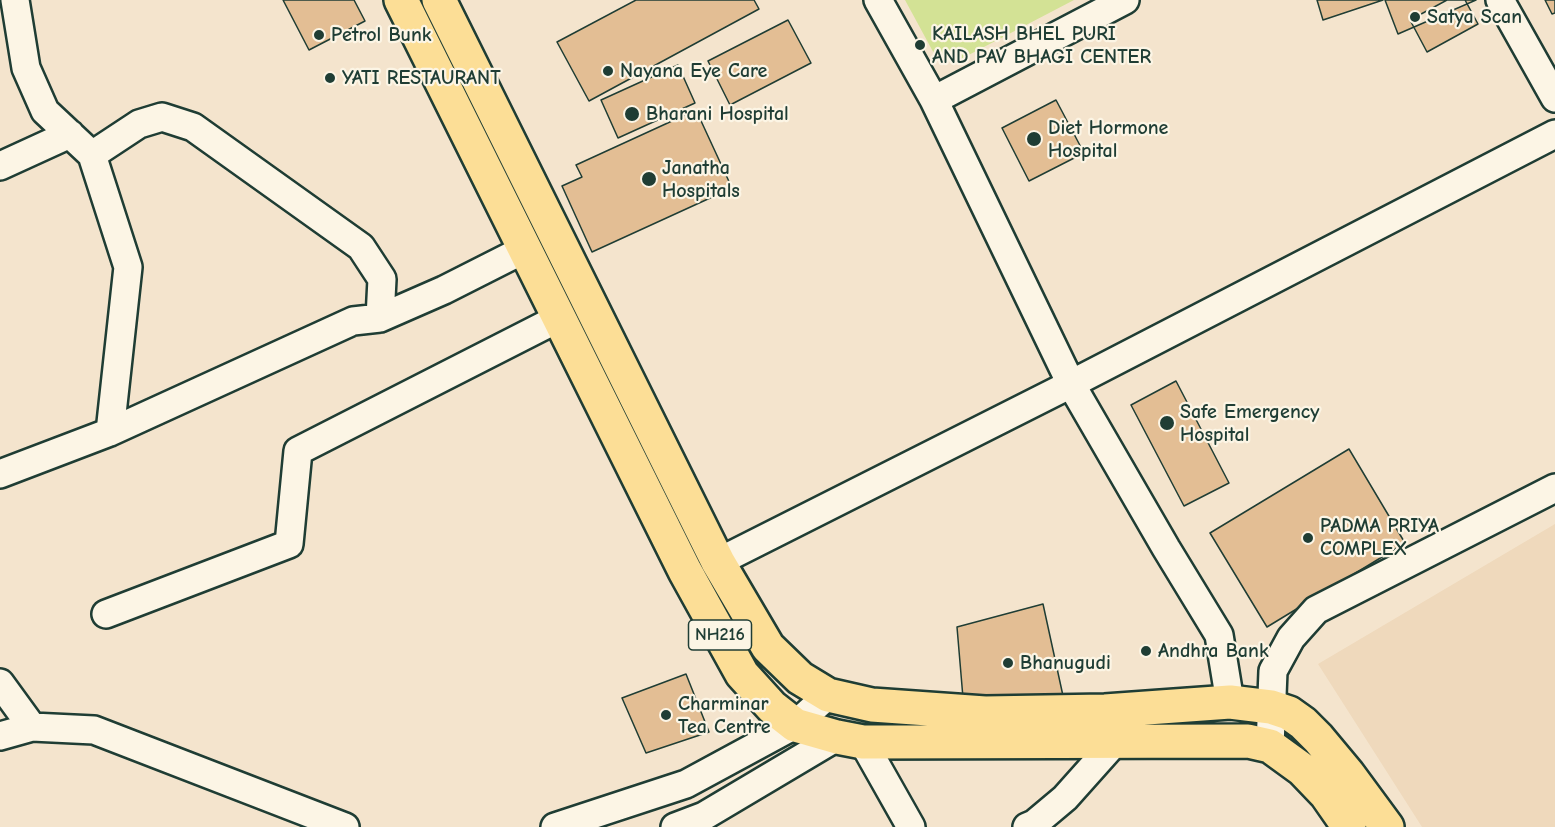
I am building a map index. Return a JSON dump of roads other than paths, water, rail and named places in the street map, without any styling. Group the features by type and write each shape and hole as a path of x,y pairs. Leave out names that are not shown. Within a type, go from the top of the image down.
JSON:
{"highway":[{"name":"NH216","path":"401,0 685,571 742,674 772,707 795,725 850,740 1248,741 1270,746 1303,770 1326,794 1349,827"},
{"name":"NH216","path":"439,0 718,562 768,647 800,678 828,695 872,705 986,713 1105,711 1230,702 1271,707 1289,713 1311,730 1348,774 1386,827"}],"street":[{"path":"878,0 934,99 1071,384 1219,635 1230,702"},
{"path":"934,99 1125,0"},
{"path":"1500,0 1555,98"},
{"path":"12,2 26,68 45,111 92,155 128,267 110,432"},
{"path":"92,155 139,124 162,117 193,127 361,247 382,279 380,318"},
{"path":"0,166 70,134"},
{"path":"718,562 1071,384 1555,134"},
{"path":"0,474 110,432 353,321 380,318 444,290 525,249"},
{"path":"106,614 289,544 298,451 559,318"},
{"path":"1270,746 1272,671 1292,638 1316,610 1555,488"},
{"path":"0,683 32,727"},
{"path":"555,827 686,784 795,725 828,695"},
{"path":"0,736 32,727 94,730 345,827"},
{"path":"675,827 704,816 850,740 911,827"},
{"path":"1027,827 1034,824 1065,798 1115,742"}],"place":[{"name":"Satya Scan","path":"1415,17"},
{"name":"Petrol Bunk","path":"319,35"},
{"name":"KAILASH BHEL PURI AND PAV BHAGI CENTER","path":"920,45"},
{"name":"Nayana Eye Care","path":"608,71"},
{"name":"YATI RESTAURANT","path":"330,78"},
{"name":"Bharani Hospital","path":"632,114"},
{"name":"Diet Hormone Hospital","path":"1034,139"},
{"name":"Janatha Hospitals","path":"649,179"},
{"name":"Safe Emergency Hospital","path":"1167,423"},
{"name":"PADMA PRIYA COMPLEX","path":"1308,538"},
{"name":"Andhra Bank","path":"1146,651"},
{"name":"Bhanugudi","path":"1008,663"},
{"name":"Charminar Tea Centre","path":"666,715"}]}
